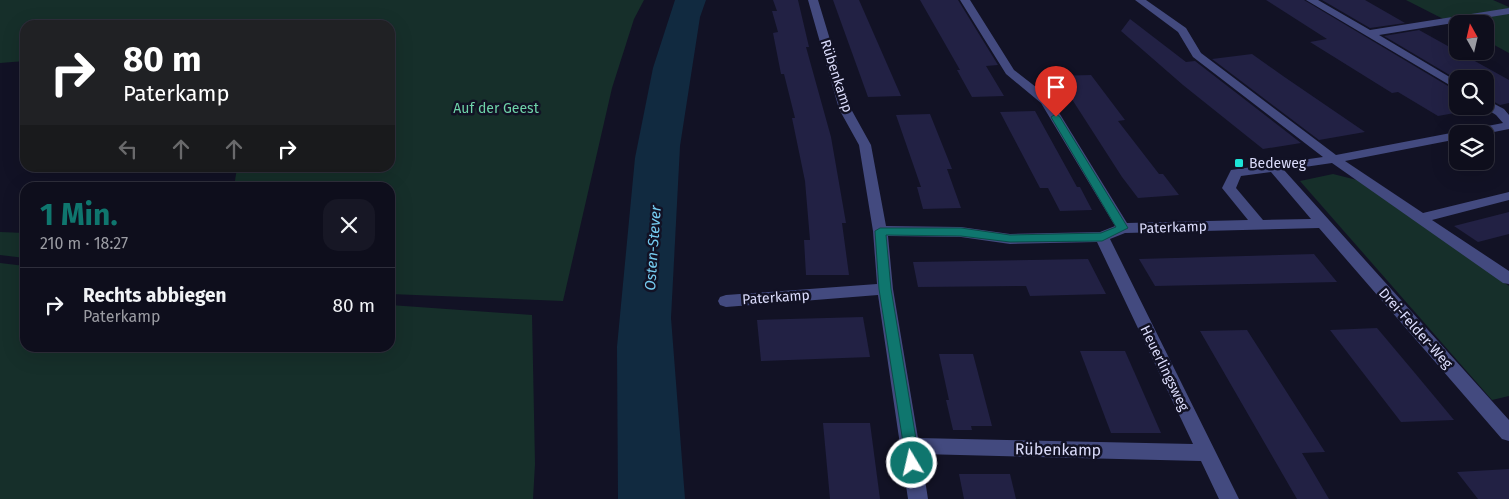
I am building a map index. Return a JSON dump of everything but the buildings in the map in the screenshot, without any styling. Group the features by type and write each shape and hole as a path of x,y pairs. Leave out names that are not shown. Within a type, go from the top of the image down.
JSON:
{"street":[{"name":"Rübenkamp","path":"813,0 845,109 865,145 880,231 885,289 918,499"},
{"path":"965,0 1010,72 1046,101 1122,228"},
{"path":"1140,0 1182,30 1197,56 1334,159 1509,279"},
{"path":"1311,0 1449,82"},
{"path":"1368,34 1509,11"},
{"path":"1494,108 1500,112 1509,123 1494,127"},
{"path":"1259,224 1229,188 1236,173 1334,159 1449,137"},
{"path":"1274,167 1323,223"},
{"path":"1421,218 1509,196"},
{"name":"Paterkamp","path":"880,231 961,232 1010,239 1102,237 1122,228 1323,223"},
{"name":"Drei-Felder-Weg","path":"1323,223 1509,433"},
{"name":"Heuerlingsweg","path":"1102,237 1228,499"},
{"name":"Paterkamp","path":"726,301 885,289"},
{"name":"Rübenkamp","path":"910,446 1206,453"}],"green space":[{"name":"Auf der Geest","path":"0,0 644,0 634,19 612,88 563,301 395,294 395,182 235,182 236,172 395,172 395,20 20,20 20,61 0,63"},
{"path":"1406,0 1493,0 1509,7 1509,53 1494,45 1494,15 1449,15 1449,22"},
{"path":"1333,174 1357,180 1509,286 1509,396 1492,400 1300,181"},
{"path":"0,232 20,233 20,257 0,255"},
{"path":"0,263 20,265 20,352 395,352 395,305 532,315 535,464 533,499 0,499"}],"water":[{"name":"Osten-Stever","path":"675,0 706,0 700,17 680,146 671,318 685,499 618,499 617,347 635,158 653,68"}],"place":[{"name":"Bedeweg","path":"1239,163"}],"route":[{"path":"912,463 885,289 880,231 961,232 1010,239 1102,237 1122,228 1056,117"}]}
